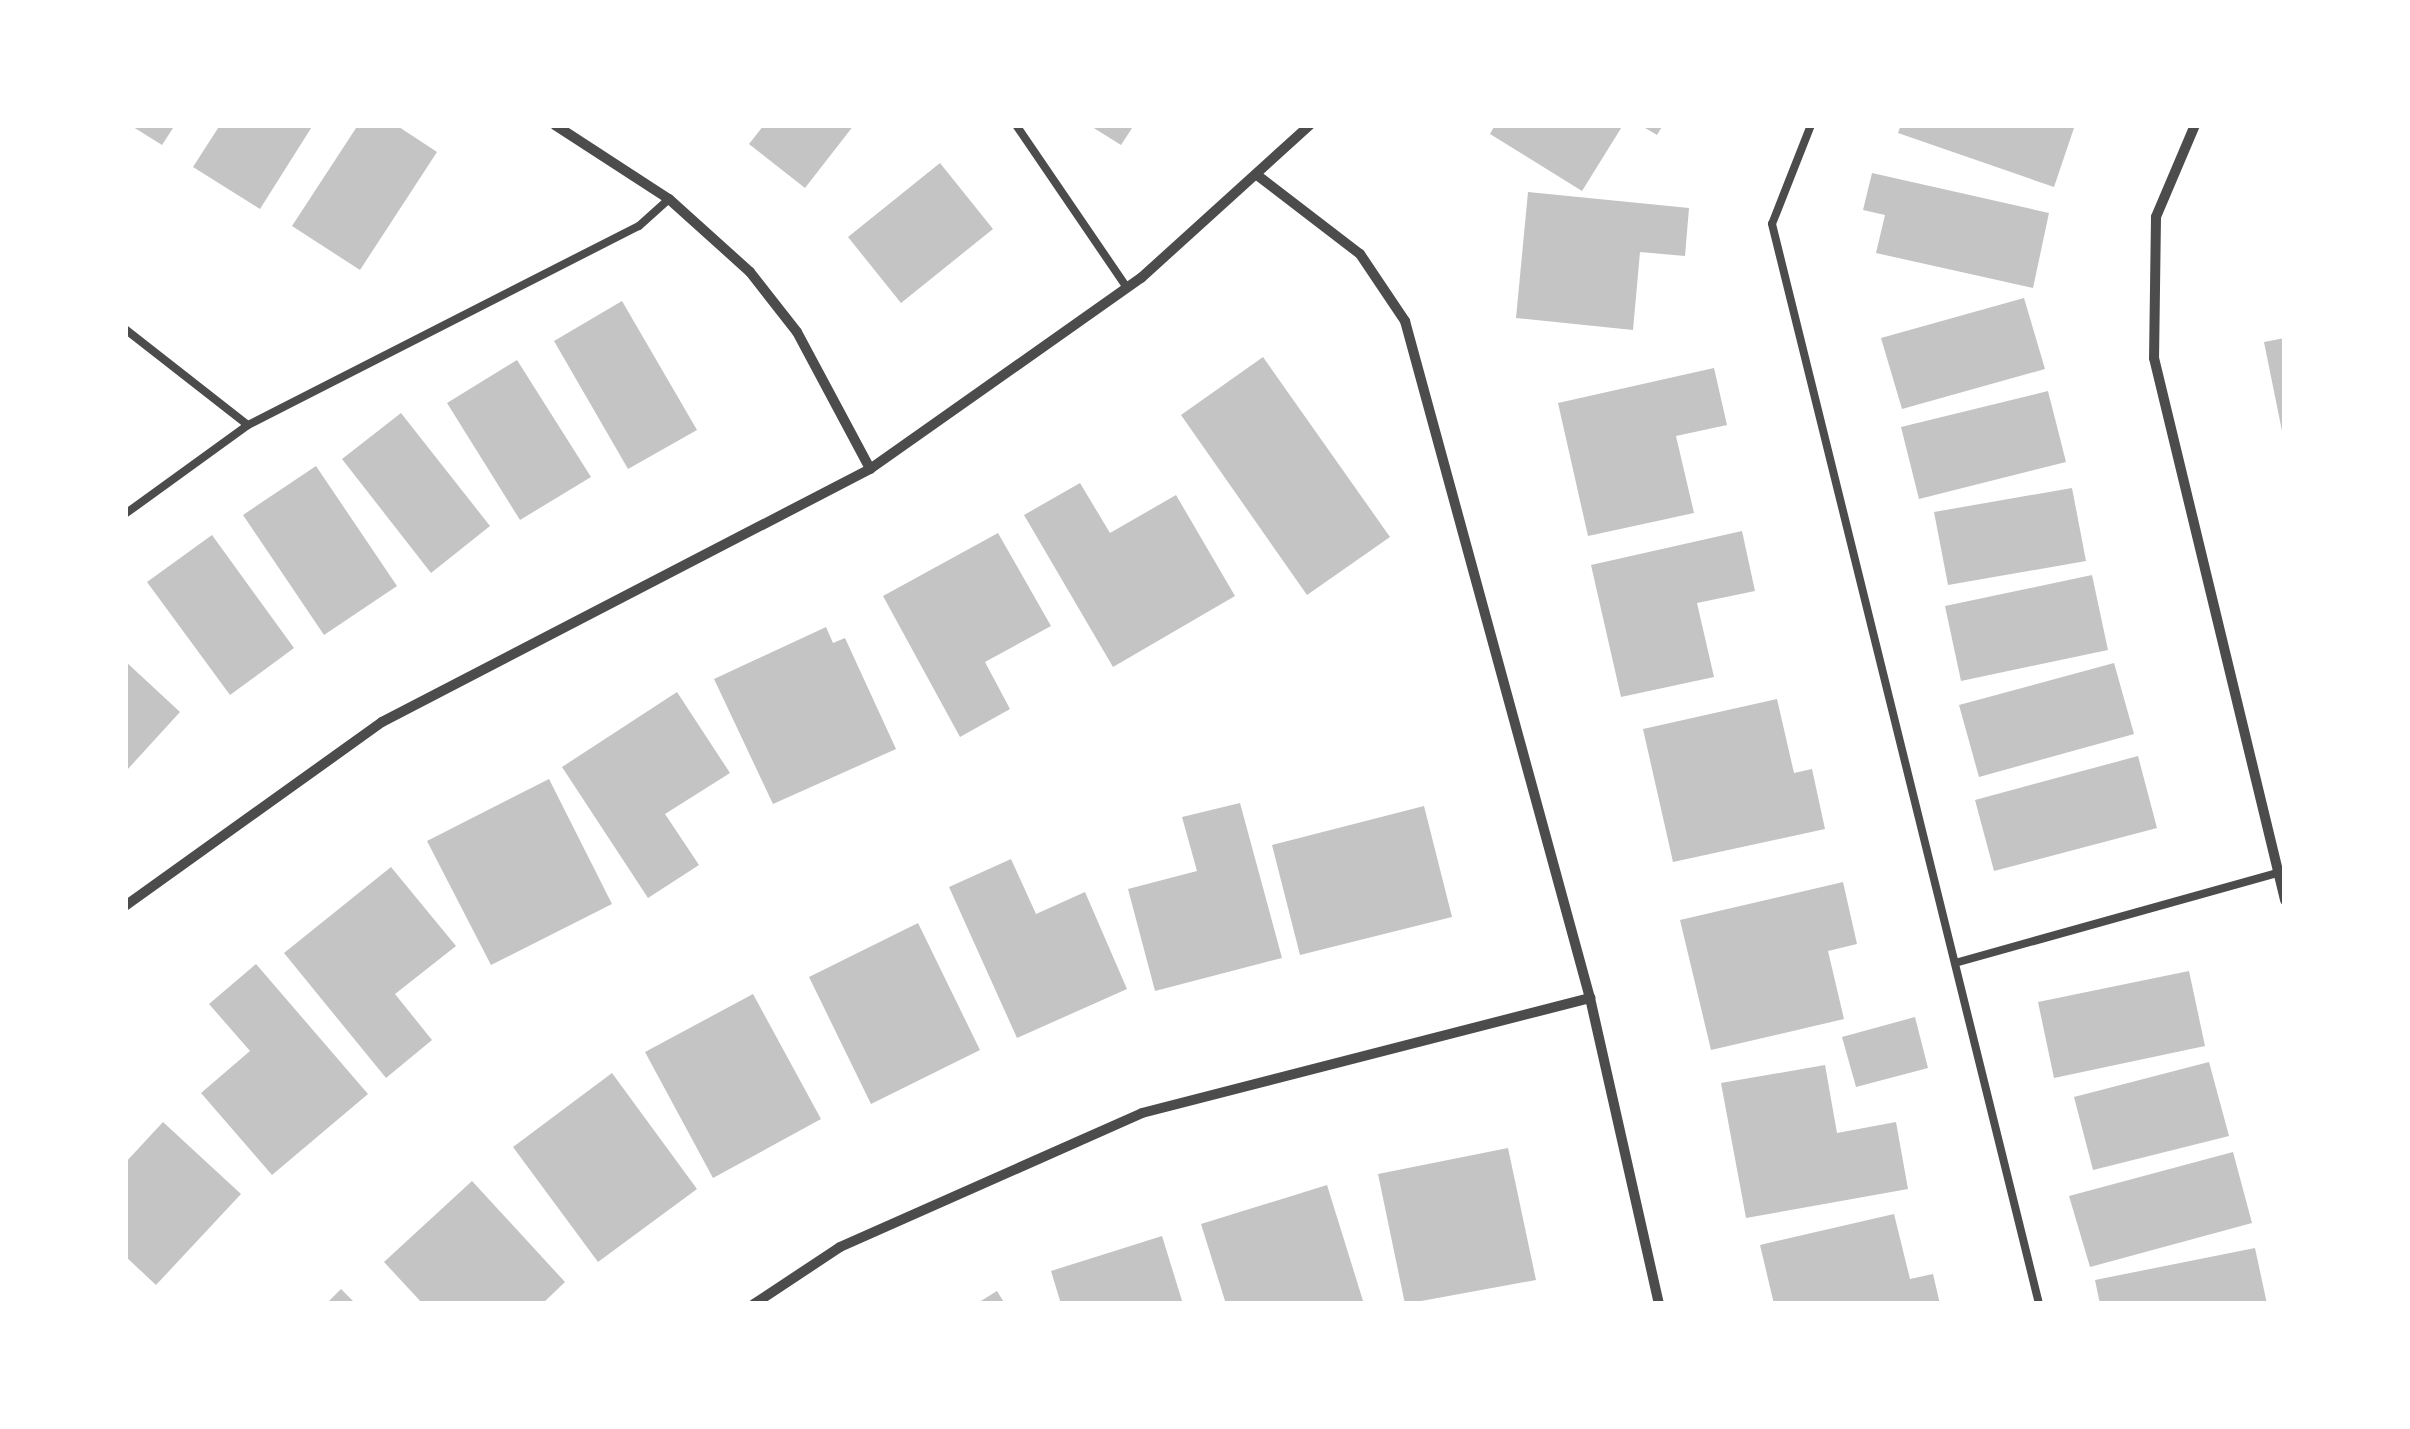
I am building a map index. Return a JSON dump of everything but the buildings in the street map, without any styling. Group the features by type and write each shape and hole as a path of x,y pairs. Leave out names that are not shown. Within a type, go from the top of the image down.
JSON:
{"street":[{"path":"556,125 669,199 750,272 797,332 870,469"},
{"path":"125,906 382,722 870,469 1128,288 1310,125"},
{"path":"2195,125 2156,217 2154,358 2285,900"},
{"path":"1257,175 1360,254 1405,321 1590,998 1659,1304"},
{"path":"754,1304 840,1247 1142,1113 1590,998"}],"lane":[{"path":"1016,125 1128,288"},
{"path":"1811,125 1772,224 2039,1304"},
{"path":"125,514 248,425 638,226 669,199"},
{"path":"125,329 248,425"},
{"path":"1956,962 2278,874"}]}
